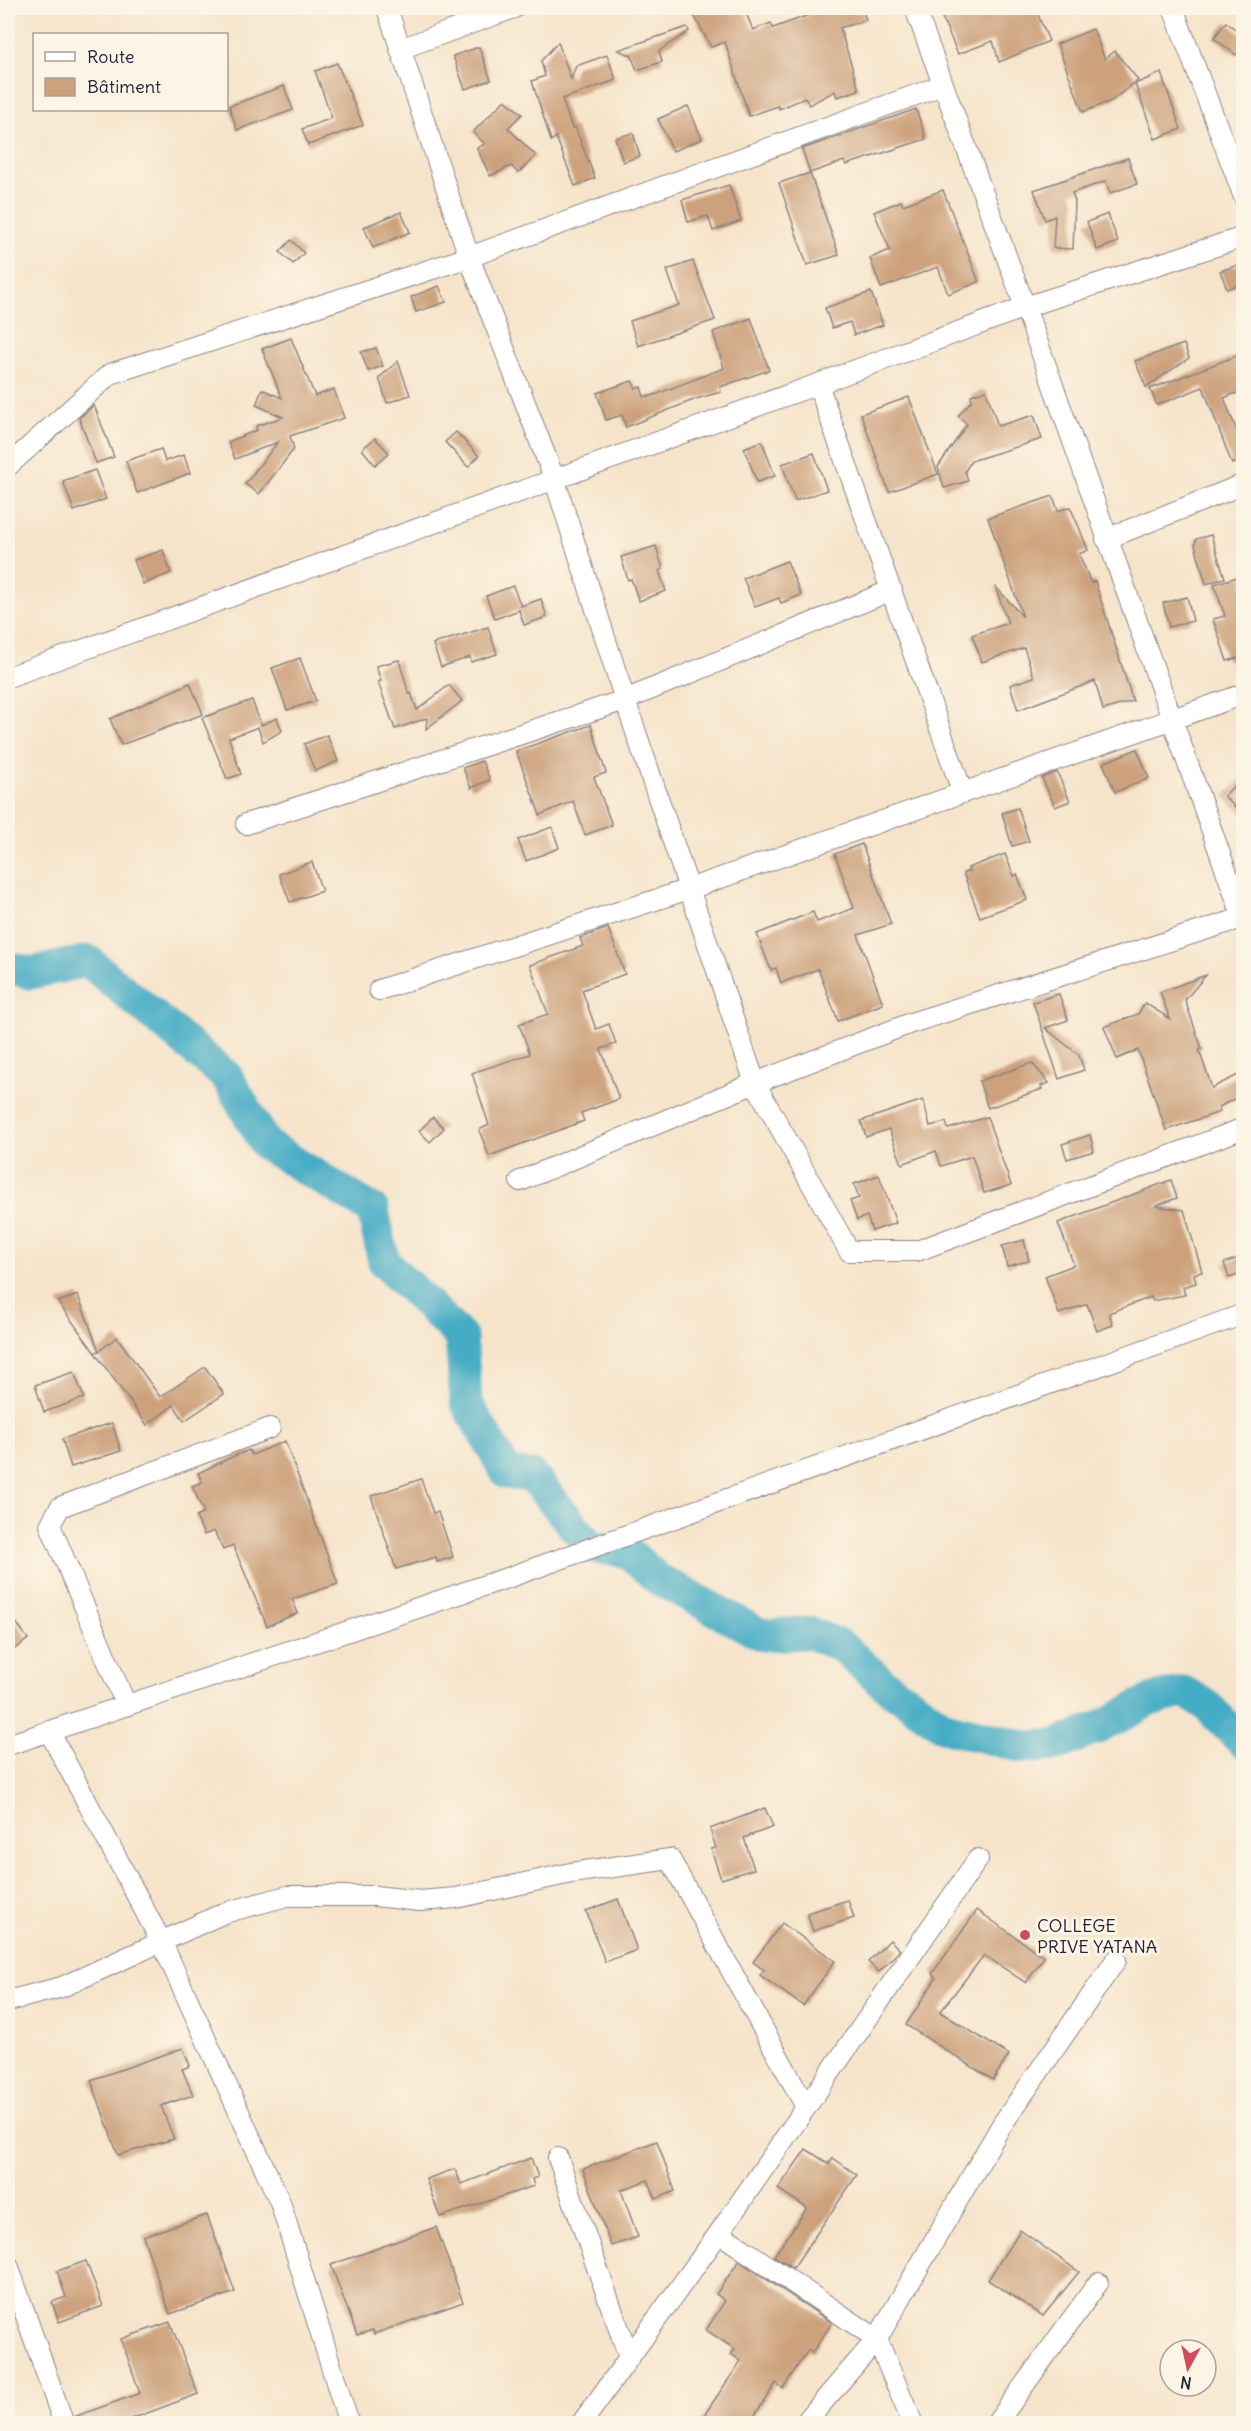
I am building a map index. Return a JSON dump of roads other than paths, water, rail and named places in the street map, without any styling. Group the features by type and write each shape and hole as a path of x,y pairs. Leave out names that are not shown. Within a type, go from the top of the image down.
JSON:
{"street":[{"path":"387,8 469,257 554,478 625,700 755,1083 849,1251 917,1251 1244,1128"},
{"path":"400,49 514,8"},
{"path":"520,1181 755,1083 911,1023 1243,920 1025,307 915,8"},
{"path":"1173,8 1244,197"},
{"path":"8,466 110,374 469,257 943,85"},
{"path":"8,677 1025,307 1244,237"},
{"path":"818,384 962,791"},
{"path":"1106,539 1244,484"},
{"path":"246,824 625,700 892,590"},
{"path":"380,990 689,889 962,791 1244,694"},
{"path":"8,1745 510,1577 1244,1314"},
{"path":"126,1705 50,1525 60,1507 270,1428"},
{"path":"49,1731 162,1943 280,2202 349,2424"},
{"path":"581,2424 719,2233 978,1859"},
{"path":"8,2001 62,1987 224,1913 287,1896 375,1896 420,1901 456,1898 571,1873 670,1860 806,2107"},
{"path":"804,2424 877,2339 1001,2126 1116,1960"},
{"path":"558,2158 628,2357"},
{"path":"719,2233 877,2339 913,2424"},
{"path":"8,2265 13,2299 64,2424"},
{"path":"996,2424 1098,2283"}],"waterway":[{"path":"8,967 30,973 88,961 227,1077 266,1145 373,1210 384,1262 461,1337 466,1402 507,1473 532,1476 591,1547 628,1552 658,1579 762,1635 810,1633 841,1646 884,1684 945,1727 1024,1747 1056,1745 1098,1728 1153,1699 1184,1692 1205,1704 1244,1743"}],"place":[{"name":"COLLEGE PRIVE YATANA","path":"1025,1935"}]}
